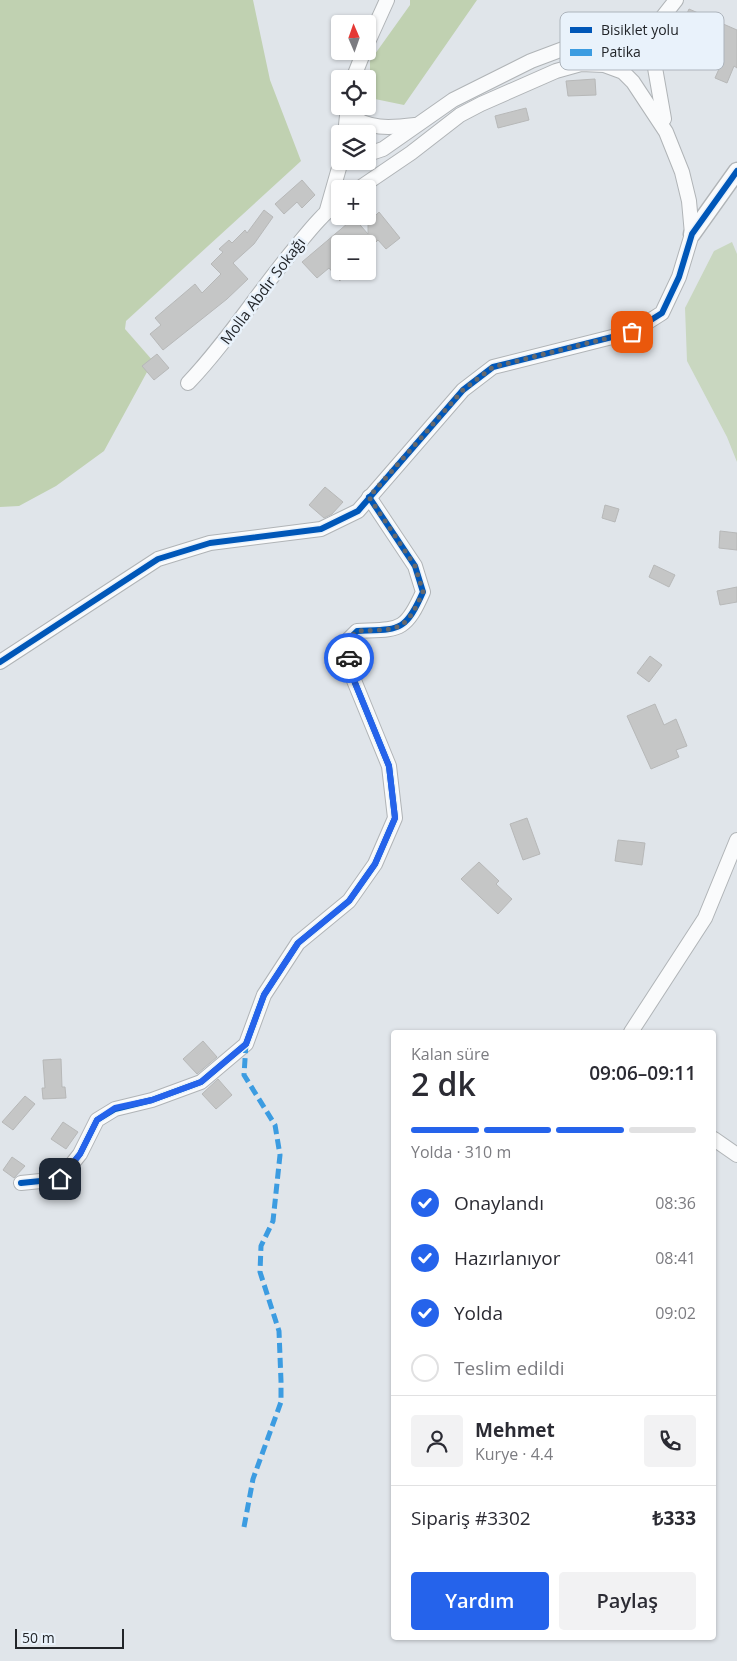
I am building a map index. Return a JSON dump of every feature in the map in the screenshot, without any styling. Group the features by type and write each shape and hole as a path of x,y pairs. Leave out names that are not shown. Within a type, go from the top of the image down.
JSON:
{"street":[{"path":"376,25 388,0"},
{"path":"666,12 676,0"},
{"path":"376,151 383,149 454,100 549,54 560,51"},
{"path":"371,180 460,116 537,79 563,70"},
{"path":"618,70 623,72 652,107 666,132 682,172 692,234"},
{"path":"654,70 666,132"},
{"path":"352,115 356,120 374,126 416,125"},
{"path":"327,210 338,170"},
{"path":"0,662 158,559 210,543 321,529 358,510 463,390 493,367 632,332 662,313 679,277 692,234 737,171"},
{"name":"Molla Abdır Sokağı","path":"188,383 210,360 271,276 331,207"},
{"path":"21,1183 60,1179 80,1154 97,1120 115,1108 152,1100 201,1082 246,1044 264,995 298,943 349,901 375,864 395,818 389,766 353,678 346,642 357,631 396,629 413,615 423,592 415,566 369,497"},
{"path":"632,1030 705,918 737,840"},
{"path":"716,1140 737,1155"}],"green space":[{"path":"0,0 253,0 270,80 301,161 126,321 125,329 153,361 104,451 56,486 19,506 0,507"},
{"path":"410,0 477,0 404,105 376,99 376,70 370,70 370,61 376,60 376,53 410,5"},
{"path":"732,242 737,254 737,462 727,437 687,361 685,308 714,251"}],"building":[{"path":"724,24 737,30 737,68 734,66 727,83 715,78 718,70 724,70"},
{"path":"595,79 596,95 568,96 566,81"},
{"path":"526,108 529,120 498,128 495,116"},
{"path":"302,180 315,195 302,208 297,202 284,214 275,204"},
{"path":"264,210 273,217 254,244 233,263 248,279 227,299 163,350 150,334 161,325 155,318 195,284 202,293 221,274 211,264 223,252 219,249 229,240 232,243 245,230 247,233"},
{"path":"379,212 400,238 386,249 378,240 376,242 376,235 334,235 346,225 360,225 368,234 368,225 376,225 376,215"},
{"path":"331,237 331,270 329,268 317,278 302,262"},
{"path":"157,354 169,368 154,380 142,366"},
{"path":"325,487 343,502 332,514 324,518 309,505"},
{"path":"605,505 619,509 615,522 602,518"},
{"path":"720,531 737,533 737,550 719,548"},
{"path":"654,565 675,575 669,587 649,577"},
{"path":"737,587 737,602 720,605 717,591"},
{"path":"650,656 662,665 649,682 637,673"},
{"path":"655,704 664,725 676,719 687,746 676,750 679,757 651,769 627,716"},
{"path":"527,818 540,854 523,860 510,824"},
{"path":"618,840 645,843 642,865 615,861"},
{"path":"479,862 499,881 496,884 512,899 498,914 461,879"},
{"path":"203,1041 217,1057 197,1074 183,1059"},
{"path":"61,1059 62,1087 65,1087 66,1098 43,1099 42,1088 45,1088 43,1060"},
{"path":"218,1079 232,1095 216,1109 202,1094"},
{"path":"25,1096 35,1104 13,1130 2,1122"},
{"path":"63,1122 78,1132 66,1149 51,1139"},
{"path":"12,1157 25,1166 14,1178 3,1170"}],"marked path":[{"path":"244,1527 253,1479 281,1402 279,1331 260,1272 261,1246 273,1221 280,1155 275,1125 244,1075 246,1044"}],"cycle path":[{"path":"0,662 158,559 210,543 321,529 358,511 463,390 493,367 632,332 662,313 679,277 692,234 737,171"},
{"path":"21,1183 60,1179 80,1154 97,1120 115,1109 152,1100 201,1082 246,1044 264,995 298,943 349,901 375,864 395,818 389,766 353,678 346,642 357,631 392,629 399,626 411,615 423,592 415,566 369,497"}],"way so far":[{"path":"349,658 346,642 357,631 396,629 413,615 423,592 415,566 369,497 387,476 463,390 493,367 632,332"}],"route":[{"path":"60,1179 80,1154 97,1120 115,1108 152,1100 201,1082 246,1044 264,995 298,943 349,901 375,864 395,818 389,766 353,678 349,658"}]}
